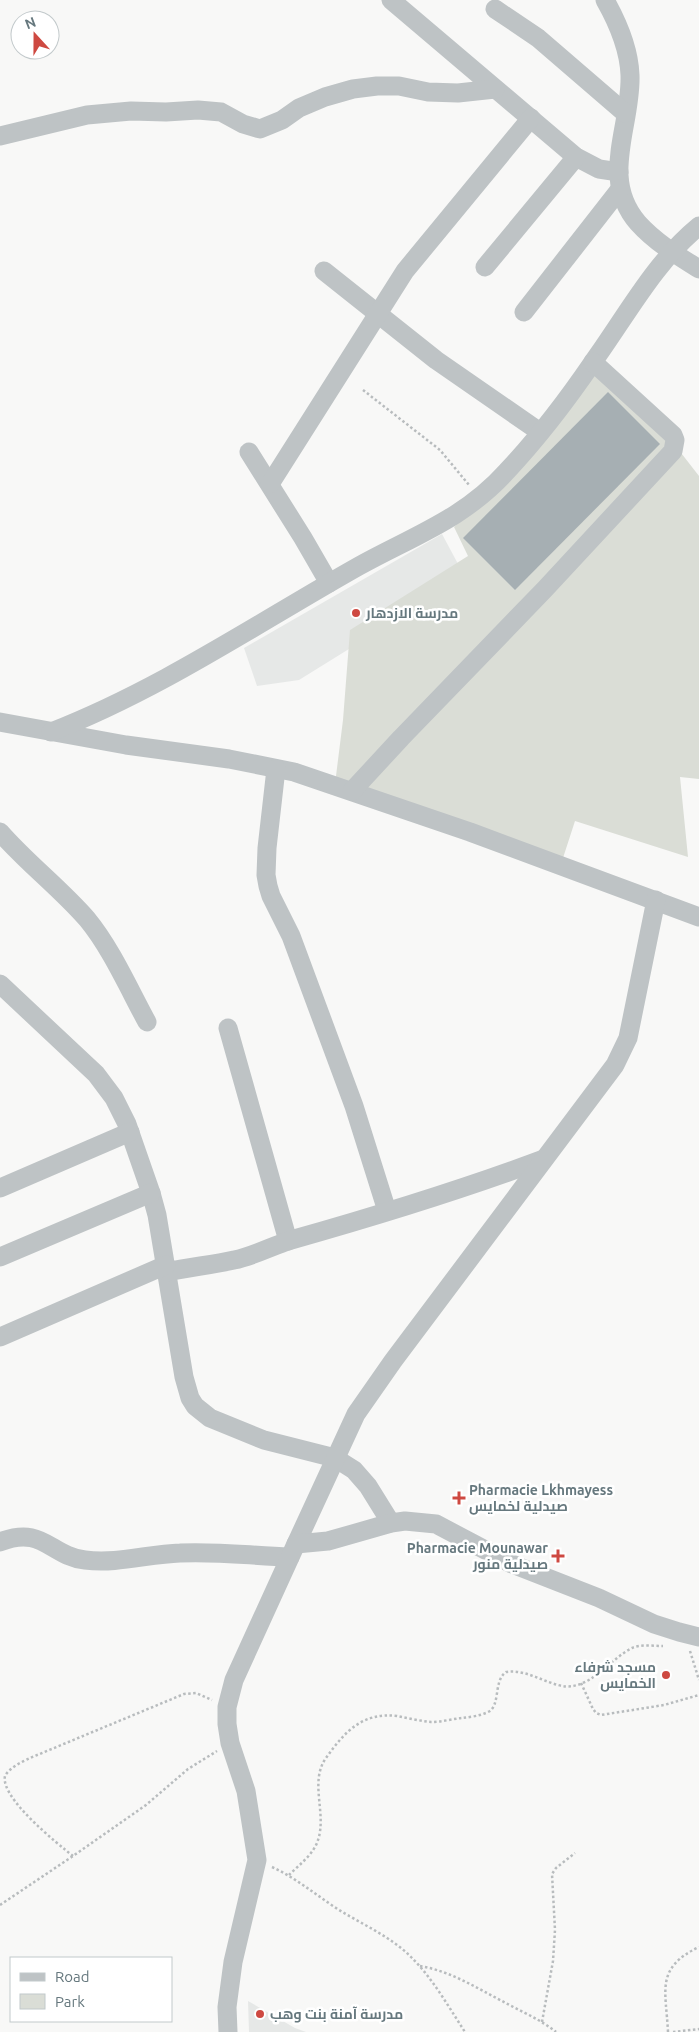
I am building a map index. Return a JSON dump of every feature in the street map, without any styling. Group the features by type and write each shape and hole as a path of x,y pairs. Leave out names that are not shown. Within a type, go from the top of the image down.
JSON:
{"street":[{"path":"391,0 576,157 619,180"},
{"path":"605,0 619,24 626,49 630,75 620,148 619,180 627,206 638,223 671,252 699,269"},
{"path":"495,9 538,38 625,113"},
{"path":"0,136 87,115 131,111 166,112 198,110 221,112 243,124 260,129 282,120 299,108 325,97 353,89 399,86 428,92 458,93 495,89"},
{"path":"270,484 405,271 530,118"},
{"path":"485,267 576,157"},
{"path":"524,312 619,180"},
{"path":"51,732 88,717 163,681 330,583 454,516 480,498 508,471 540,432 593,362 639,293 671,252 699,226"},
{"path":"324,271 436,360 540,432"},
{"path":"352,791 545,589 673,451 675,440 673,434 593,362"},
{"path":"249,452 330,583"},
{"path":"0,722 51,732 229,759 317,779 470,832 699,917"},
{"path":"276,769 267,848 266,874 268,886 291,936 354,1106 387,1211"},
{"path":"0,832 88,920 124,979 147,1022"},
{"path":"228,2032 227,2007 233,1962 257,1860 246,1791 230,1743 227,1724 227,1707 234,1680 356,1414 393,1361 615,1065 625,1044 656,900"},
{"path":"0,984 96,1074 114,1098 130,1132 157,1215 184,1377 190,1398 195,1406 210,1418 249,1435 335,1458 363,1478 391,1523"},
{"path":"228,1028 288,1241"},
{"path":"0,1188 130,1132"},
{"path":"0,1337 166,1268 238,1259 288,1241 489,1180 544,1159"},
{"path":"0,1257 151,1193"},
{"path":"0,1542 22,1537 33,1537 82,1560 98,1562 124,1561 158,1554 293,1551 391,1523 405,1521 436,1524 512,1564 599,1598 654,1624 693,1636"}],"path":[{"path":"363,390 440,450 480,498"},
{"path":"693,1636 699,1680"},
{"path":"289,1875 312,1852 318,1841 322,1811 319,1790 320,1768 326,1758 354,1726 363,1720 382,1715 429,1722 484,1714 493,1708 500,1678 506,1672 528,1674 565,1686 573,1686 581,1683 632,1648 638,1646 670,1646"},
{"path":"581,1683 596,1713 601,1715 664,1705 699,1695"},
{"path":"73,1856 29,1820 9,1799 3,1783 5,1776 15,1766 95,1730 127,1719 184,1694 196,1693 227,1707"},
{"path":"0,1905 146,1804 188,1769 230,1743"},
{"path":"542,2022 553,1961 555,1930 552,1874 556,1868 575,1854"},
{"path":"257,1860 289,1875 409,1954 433,1982 465,2032"},
{"path":"668,2032 666,1984 669,1972 676,1960 699,1947"},
{"path":"419,1965 438,1969 453,1976 542,2022 556,2032"},
{"path":"673,2032 699,2029"}],"shaded area":[{"name":"مدرسة الازدهار","path":"442,534 465,577 299,680 257,686 244,648"},
{"name":"مدرسة آمنة بنت وهب","path":"248,2001 295,2028 306,2032 249,2032"}],"green space":[{"path":"597,361 678,449 699,476 699,779 680,777 688,857 575,821 562,861 335,784 343,720 350,630 468,556 454,527 530,450"}],"building":[{"path":"608,392 660,444 515,590 463,538"}],"place":[{"name":"مدرسة الازدهار","path":"356,613"},
{"name":"Pharmacie Lkhmayess صيدلية لخمايس","path":"459,1498"},
{"name":"Pharmacie Mounawar صيدلية منور","path":"558,1556"},
{"name":"مسجد شرفاء الخمايس","path":"666,1675"},
{"name":"مدرسة آمنة بنت وهب","path":"260,2014"}]}
